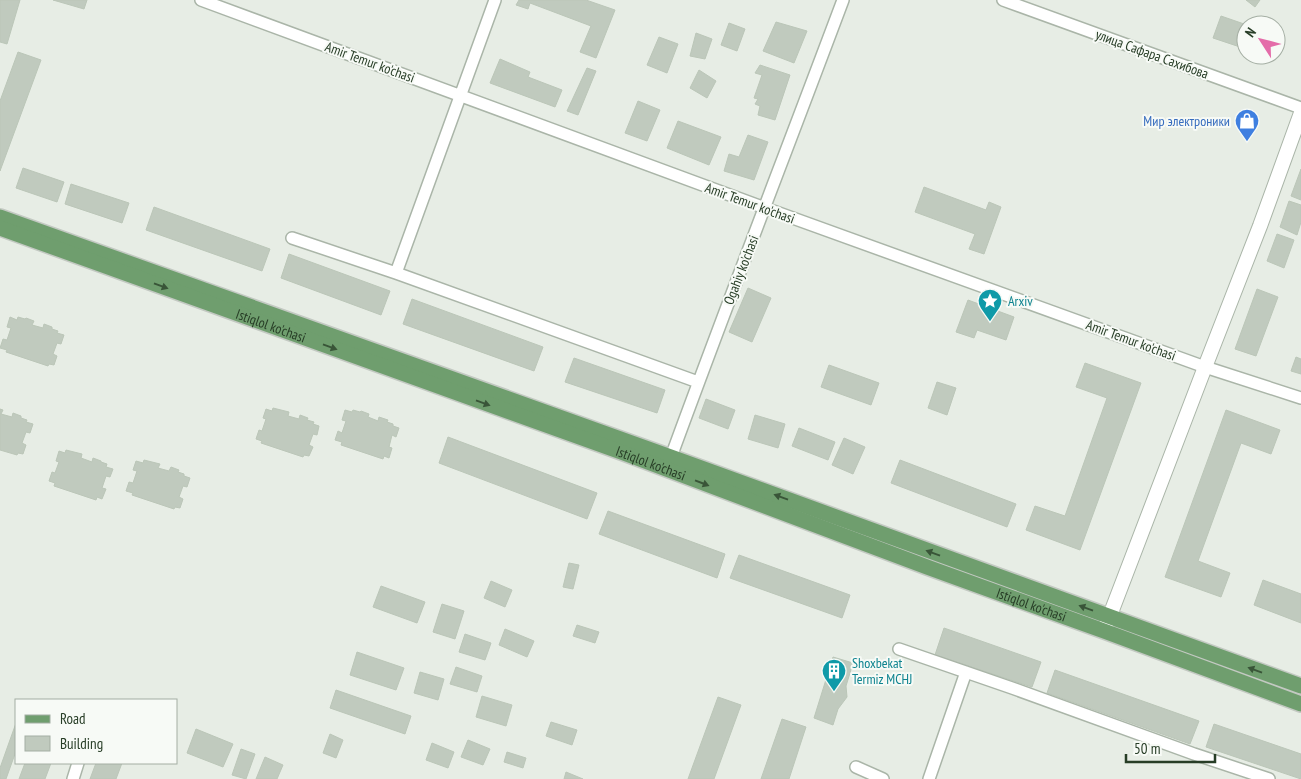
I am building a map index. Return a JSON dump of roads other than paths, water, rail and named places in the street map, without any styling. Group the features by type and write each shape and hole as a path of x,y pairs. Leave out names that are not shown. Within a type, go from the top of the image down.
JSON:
{"main road":[{"name":"Istiqlol ko'chasi","path":"0,217 671,457 1106,624 1301,704"},
{"name":"Istiqlol ko'chasi","path":"0,228 603,446 926,567 1301,686"}],"street":[{"name":"Amir Temur ko'chasi","path":"201,0 765,208 1205,367 1301,398"},
{"path":"396,273 495,0"},
{"name":"Ogahiy ko'chasi","path":"671,457 717,330 843,0"},
{"name":"улица Сафара Сахибова","path":"1003,0 1301,108"},
{"path":"1106,624 1260,226 1301,113"},
{"path":"292,238 396,273 698,382"},
{"path":"898,649 1269,779"},
{"path":"930,779 966,672"},
{"path":"73,779 78,764"},
{"path":"856,767 883,779"}],"place":[{"name":"Мир электроники","path":"1247,142"},
{"name":"Arxiv","path":"990,322"},
{"name":"Shoxbekat Termiz MCHJ","path":"834,692"}]}
